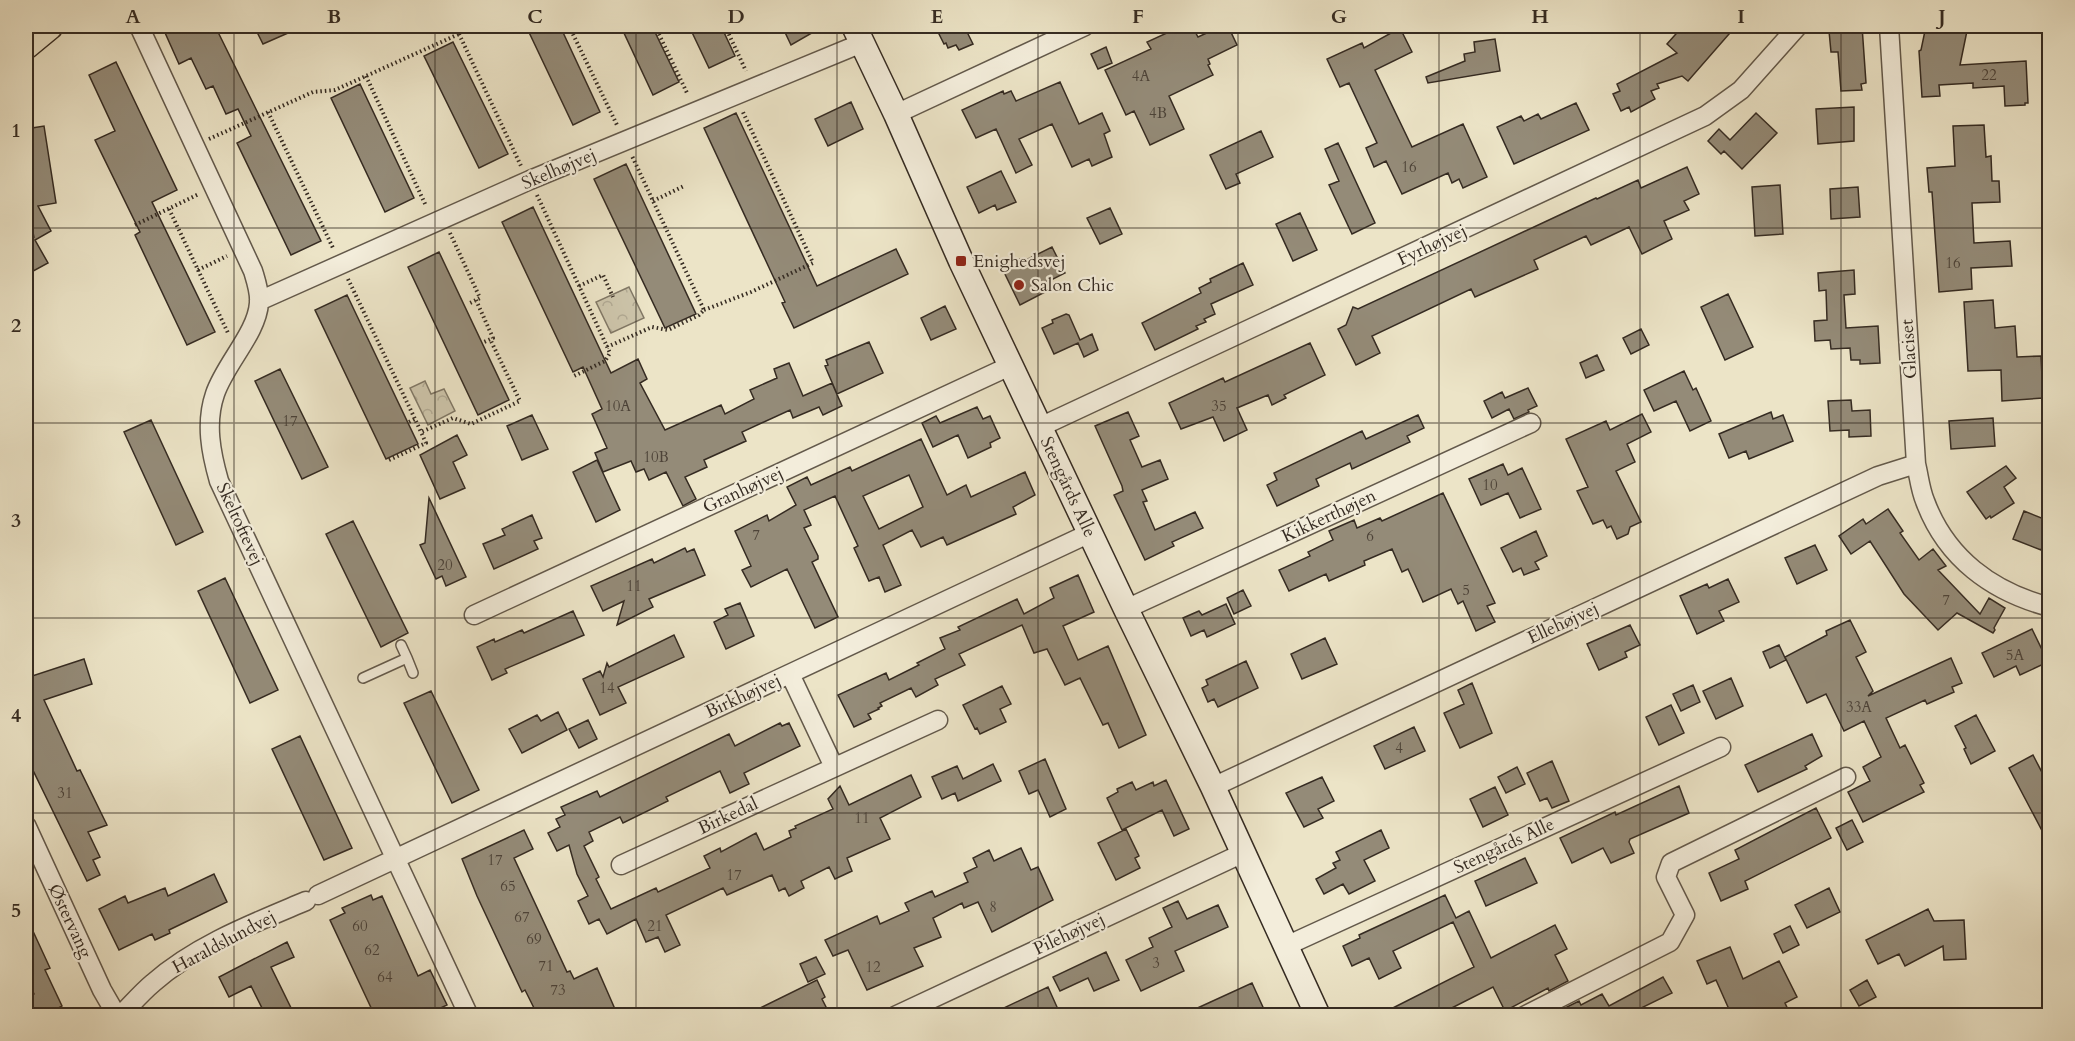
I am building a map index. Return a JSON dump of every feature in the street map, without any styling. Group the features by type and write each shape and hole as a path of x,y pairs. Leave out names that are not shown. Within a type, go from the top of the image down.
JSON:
{"main road":[{"path":"26,45 49,26"}],"street":[{"name":"Skeltoftevej","path":"139,26 254,271 259,301 253,325 214,394 211,409 210,447 219,481 469,1016"},
{"path":"896,114 1085,26"},
{"name":"Fyrhøjvej","path":"1040,427 1705,116 1741,90 1798,26"},
{"name":"Glaciset","path":"1889,26 1916,464 1924,500 1940,533 1963,561 1991,584 2024,601 2049,608"},
{"name":"Skelhøjvej","path":"259,301 529,181 754,88 858,34"},
{"name":"Stengårds Alle","path":"858,34 962,261 1126,609 1213,787 1318,1016"},
{"name":"Granhøjvej","path":"474,615 1012,365"},
{"name":"Kikkerthøjen","path":"1126,609 1532,423"},
{"name":"Ellehøjvej","path":"1213,787 1878,476 1916,464"},
{"name":"Birkhøjvej","path":"395,858 1090,533"},
{"path":"789,674 834,767"},
{"name":"Birkedal","path":"621,864 938,720"},
{"name":"Stengårds Alle","path":"1286,946 1721,747"},
{"path":"1524,1016 1670,942 1684,915 1666,877 1671,863 1846,777"},
{"name":"Østervang","path":"26,825 99,982 118,1016"},
{"name":"Pilehøjvej","path":"895,1016 1243,853"},
{"name":"Haraldslundvej","path":"118,1016 153,983 197,953 244,927 312,898 395,858"}],"lane":[{"path":"400,645 413,673"},
{"path":"363,678 407,658"}],"path":[{"path":"195,146 313,92 335,90 459,34 463,26"},
{"path":"569,26 704,310"},
{"path":"655,26 696,112"},
{"path":"725,26 754,88"},
{"path":"459,34 610,353 605,361 574,376"},
{"path":"366,76 438,221 480,298 468,304"},
{"path":"607,347 652,327 668,330 699,315 704,310 751,292 813,263 800,241 735,95"},
{"path":"268,112 426,443 388,460"},
{"path":"745,130 750,128"},
{"path":"763,168 768,166"},
{"path":"635,180 641,176"},
{"path":"653,201 684,186"},
{"path":"135,225 214,187"},
{"path":"780,206 785,203"},
{"path":"169,209 237,352"},
{"path":"652,218 659,215"},
{"path":"542,224 549,221"},
{"path":"198,270 243,249"},
{"path":"669,255 676,252"},
{"path":"559,261 566,258"},
{"path":"579,286 603,275 613,297"},
{"path":"687,292 694,289"},
{"path":"577,298 583,295"},
{"path":"476,300 493,338 484,342"},
{"path":"357,311 363,308"},
{"path":"595,335 601,332"},
{"path":"421,432 453,418 471,424 520,401 505,377 490,339"},
{"path":"374,348 380,346"},
{"path":"391,385 397,382"},
{"path":"409,422 415,419"}],"green space":[{"path":"629,287 644,318 611,333 596,302"},
{"path":"425,381 431,394 444,389 455,411 428,425 410,388"}],"building":[{"path":"162,26 215,26 321,241 291,255 237,143 251,136 238,109 226,114 213,86 206,89 191,58 179,64"},
{"path":"254,26 304,26 263,44"},
{"path":"526,26 560,26 600,112 573,125"},
{"path":"623,26 652,26 679,82 653,95 624,33 626,32"},
{"path":"689,26 721,26 735,56 709,68"},
{"path":"782,26 824,26 791,45"},
{"path":"935,26 964,26 973,44 959,50 956,45 948,48"},
{"path":"1182,26 1192,26 1198,37 1222,26 1228,26 1237,45 1208,59 1213,75 1169,96 1184,129 1150,145 1134,111 1126,115 1105,70 1151,49 1147,42"},
{"path":"1683,26 1736,26 1688,81 1682,76 1657,84 1659,88 1651,91 1655,99 1631,112 1629,107 1621,111 1613,94 1620,91 1617,84 1677,53 1667,44"},
{"path":"1862,26 1866,83 1861,84 1862,90 1841,91 1838,52 1831,52 1829,31 1837,30 1837,27"},
{"path":"1926,26 1968,26 1960,65 2026,61 2028,103 2005,106 2004,86 1973,88 1973,83 1939,85 1940,96 1922,97 1919,51"},
{"path":"1400,28 1412,52 1375,70 1412,147 1463,124 1487,177 1463,188 1459,179 1452,183 1448,173 1402,194 1386,161 1374,167 1366,148 1377,143 1349,83 1340,87 1327,59 1362,43 1364,48"},
{"path":"1495,39 1500,71 1428,83 1426,77 1465,61 1464,54 1475,52 1474,42"},
{"path":"453,42 508,154 479,168 424,56"},
{"path":"1106,47 1112,63 1098,69 1091,54"},
{"path":"116,62 177,190 152,202 215,332 187,345 135,235 140,232 95,140 115,131 89,75"},
{"path":"1060,82 1079,124 1102,113 1110,131 1104,134 1112,157 1092,166 1089,159 1072,167 1052,124 1019,139 1032,165 1016,173 996,129 976,138 962,110 1003,91 1004,94 1011,91 1016,101"},
{"path":"360,84 414,198 385,212 331,98"},
{"path":"851,102 863,129 828,146 815,119"},
{"path":"1576,103 1589,130 1514,164 1497,127 1521,116 1524,121 1538,114 1541,119"},
{"path":"1854,107 1854,141 1818,144 1816,109"},
{"path":"736,113 817,286 896,249 908,274 794,328 782,303 785,302 704,128"},
{"path":"1756,113 1777,133 1742,169 1724,151 1721,154 1708,141 1719,129 1730,140"},
{"path":"1984,125 1986,157 1991,156 1992,181 1999,181 2000,202 1972,203 1974,243 2010,241 2012,266 1971,268 1972,289 1939,292 1932,192 1929,192 1927,168 1955,166 1953,126"},
{"path":"44,126 56,203 38,206 51,231 35,240 48,263 26,275 26,222 34,238 26,193 26,129"},
{"path":"1261,131 1273,157 1236,174 1240,183 1226,189 1210,155"},
{"path":"1338,143 1375,223 1352,234 1329,185 1339,181 1325,149"},
{"path":"626,164 696,314 665,328 594,179"},
{"path":"1687,167 1699,194 1684,201 1689,210 1664,221 1672,239 1642,254 1629,227 1591,245 1586,236 1534,260 1538,269 1475,297 1471,289 1372,336 1380,353 1356,365 1338,329 1346,325 1353,307 1358,309 1638,180 1641,188"},
{"path":"1001,171 1016,202 997,210 995,205 979,213 967,187"},
{"path":"1780,185 1783,234 1755,236 1752,187"},
{"path":"1858,187 1860,217 1831,219 1830,189"},
{"path":"533,207 611,373 638,359 647,379 640,383 665,430 721,405 725,414 754,399 750,390 777,378 774,369 789,363 803,396 832,383 842,406 823,415 819,407 793,418 790,410 742,432 746,441 704,460 707,467 685,477 696,499 683,506 666,472 649,480 644,469 636,472 631,461 603,472 595,453 607,448 592,414 602,409 583,367 573,372 502,222"},
{"path":"1110,208 1122,234 1100,244 1087,218"},
{"path":"1300,213 1317,250 1293,261 1276,224"},
{"path":"1052,247 1065,273 1047,282 1051,289 1020,305 1002,268 1020,259 1022,262"},
{"path":"439,252 509,400 478,415 408,267"},
{"path":"1243,263 1253,285 1211,304 1215,314 1204,319 1206,322 1196,326 1198,329 1155,350 1142,323 1201,293 1199,288 1211,282 1210,279"},
{"path":"1854,270 1855,294 1844,295 1846,328 1878,326 1880,363 1860,364 1860,360 1851,360 1850,348 1831,349 1830,340 1815,341 1814,321 1827,320 1826,290 1819,291 1818,273"},
{"path":"1728,294 1753,347 1725,360 1701,307"},
{"path":"347,295 418,444 386,459 315,310"},
{"path":"1993,300 1995,328 2015,326 2017,357 2041,356 2043,398 2002,401 2001,370 1968,371 1964,302"},
{"path":"945,306 956,329 931,340 921,318"},
{"path":"1066,314 1069,315 1080,340 1092,334 1098,350 1084,357 1078,343 1054,354 1042,328 1053,323 1052,320"},
{"path":"1641,329 1649,345 1631,354 1623,338"},
{"path":"869,342 883,373 837,394 825,366 828,365 826,360"},
{"path":"1310,343 1325,375 1284,395 1286,398 1272,405 1268,395 1237,408 1247,430 1224,441 1213,417 1181,429 1169,403 1223,378 1225,382"},
{"path":"1597,355 1604,370 1586,378 1580,363"},
{"path":"280,369 328,467 302,479 255,381"},
{"path":"1684,371 1693,390 1696,388 1711,421 1690,431 1676,401 1654,411 1644,390"},
{"path":"1528,388 1537,406 1514,419 1509,409 1492,418 1484,401 1502,392 1505,398"},
{"path":"1851,400 1852,411 1870,410 1871,436 1849,437 1849,430 1830,431 1828,401"},
{"path":"977,407 983,419 990,416 1000,438 990,443 991,447 968,458 958,435 933,447 922,423 936,416 940,423"},
{"path":"1128,412 1139,436 1130,440 1142,467 1160,460 1168,479 1142,490 1147,501 1143,502 1155,530 1195,512 1203,528 1172,542 1174,546 1145,560 1114,495 1123,491 1122,486 1095,426"},
{"path":"1771,412 1773,419 1783,415 1793,441 1749,459 1746,451 1729,458 1719,434"},
{"path":"1642,414 1651,432 1627,444 1635,462 1616,471 1641,522 1630,527 1628,534 1617,539 1611,526 1607,528 1603,520 1593,524 1577,491 1588,487 1566,439 1606,421 1610,430"},
{"path":"532,415 548,449 522,460 507,426"},
{"path":"1418,415 1424,428 1407,436 1410,442 1352,469 1350,463 1316,479 1319,486 1277,506 1267,485 1277,480 1274,473 1362,431 1366,439"},
{"path":"1993,418 1995,446 1951,449 1949,421"},
{"path":"151,420 203,532 176,545 124,432"},
{"path":"457,435 467,455 453,462 465,488 440,499 420,455"},
{"path":"921,439 947,495 966,485 971,497 1025,472 1035,495 1013,507 1016,514 947,545 943,537 921,547 912,530 883,545 901,585 885,592 879,577 869,581 854,548 858,546 835,496 804,510 811,525 804,528 818,556 818,559 812,562 838,617 815,628 787,569 751,587 742,570 751,566 735,531 767,515 769,521 796,505 787,487 807,477 811,485 850,467 852,471","holes":["909,475 923,507 879,529 863,496"]},
{"path":"597,460 620,510 596,522 573,472"},
{"path":"1503,464 1508,475 1522,468 1541,509 1520,518 1508,493 1481,505 1469,479"},
{"path":"2006,466 2016,478 2004,487 2014,503 1986,519 1967,492"},
{"path":"1443,493 1495,603 1487,606 1495,622 1476,631 1463,601 1458,604 1451,589 1423,602 1408,569 1402,572 1392,549 1364,561 1365,565 1329,581 1326,574 1289,591 1279,570 1310,556 1308,552 1333,540 1329,531 1354,520 1357,528 1380,518 1382,521"},
{"path":"429,498 466,577 446,586 442,576 436,579 420,545 425,543"},
{"path":"1888,509 1903,531 1900,533 1919,560 1933,549 1946,566 1938,570 1980,614 1989,598 2005,608 1993,633 1957,613 1938,630 1904,594 1870,541 1851,554 1839,536 1863,519 1866,524"},
{"path":"2024,511 2049,521 2049,528 2041,550 2013,539"},
{"path":"532,515 542,538 534,541 538,549 494,569 483,544 505,535 502,529"},
{"path":"353,521 408,633 381,647 326,534"},
{"path":"1536,531 1547,556 1535,562 1539,569 1524,575 1521,568 1513,572 1501,548"},
{"path":"1815,545 1827,570 1797,584 1785,558"},
{"path":"685,548 687,552 694,549 705,575 649,599 653,607 617,625 624,601 603,611 591,586 652,559 654,563"},
{"path":"1078,575 1094,612 1063,626 1078,660 1108,646 1146,735 1119,748 1108,723 1103,725 1080,678 1065,685 1047,649 1034,653 1022,625 959,654 965,665 935,679 938,685 916,697 911,688 880,703 882,706 879,709 868,714 871,719 854,727 838,695 886,673 889,680 919,665 917,663 945,649 940,638 960,630 958,627 1017,599 1024,614 1054,598 1050,588"},
{"path":"225,578 278,690 250,703 198,591"},
{"path":"1728,579 1739,602 1719,611 1724,621 1697,634 1680,596 1707,584 1709,588"},
{"path":"1243,590 1251,606 1234,614 1227,598"},
{"path":"740,603 754,636 726,649 714,622 728,615 725,609"},
{"path":"1226,604 1235,624 1207,637 1204,630 1191,636 1183,618 1199,611 1202,615"},
{"path":"573,611 584,635 505,669 507,673 492,680 477,647 522,630 524,633"},
{"path":"1850,620 1866,652 1856,657 1873,691 1868,696 1951,658 1962,683 1952,687 1954,692 1927,704 1925,700 1886,718 1900,748 1905,745 1924,783 1920,785 1924,792 1863,822 1848,792 1870,781 1863,767 1881,757 1864,721 1844,731 1826,694 1807,703 1785,657 1827,635 1826,631"},
{"path":"1630,625 1640,645 1625,652 1627,657 1599,670 1587,644"},
{"path":"2032,629 2048,662 2020,675 2016,666 1994,677 1982,653"},
{"path":"674,635 684,657 618,687 626,703 600,715 583,679 600,671 603,677 607,663 609,667"},
{"path":"1325,638 1337,664 1302,679 1291,654"},
{"path":"1779,645 1786,660 1770,668 1763,652"},
{"path":"84,659 92,684 44,700 77,771 80,770 107,825 88,832 100,857 93,860 100,875 87,881 26,756 26,678"},
{"path":"1246,661 1258,688 1218,707 1214,699 1208,702 1202,688 1208,685 1206,680"},
{"path":"1731,678 1743,706 1716,719 1703,691"},
{"path":"1472,683 1492,733 1460,748 1444,713 1464,704 1458,690"},
{"path":"1693,685 1700,702 1681,711 1673,694"},
{"path":"1002,686 1011,704 1000,709 1006,722 980,734 963,705"},
{"path":"431,691 479,790 452,803 404,703"},
{"path":"1671,705 1684,733 1659,745 1646,717"},
{"path":"558,712 567,730 522,753 509,729 537,715 541,721"},
{"path":"1976,715 1995,751 1971,764 1955,726"},
{"path":"588,720 597,739 579,748 569,729"},
{"path":"780,723 782,726 789,723 800,746 744,773 749,784 730,793 720,771 666,797 668,801 623,823 620,817 589,832 593,841 584,846 599,877 596,879 611,909 656,888 658,892 710,868 704,856 720,848 721,852 756,833 764,850 791,837 789,831 796,828 795,826 833,809 828,799 840,786 849,805 911,775 921,797 880,818 890,839 847,858 852,871 835,879 829,867 801,881 804,888 789,896 785,888 779,891 772,875 727,895 723,888 666,915 680,945 665,952 658,937 646,942 636,919 607,934 599,919 589,924 578,901 588,896 577,874 569,845 557,851 548,833 560,827 556,819 565,815 561,807 597,791 600,797 729,734 735,746"},
{"path":"1414,727 1425,751 1385,769 1374,746"},
{"path":"1812,734 1822,756 1805,766 1807,769 1758,792 1745,765"},
{"path":"300,736 352,848 324,860 272,749"},
{"path":"2033,755 2049,786 2049,844 2009,768"},
{"path":"1045,759 1066,809 1050,817 1038,790 1029,794 1019,771"},
{"path":"1552,761 1569,801 1552,808 1547,798 1540,801 1527,773"},
{"path":"993,764 1001,781 958,801 955,793 942,799 932,777 957,766 963,779"},
{"path":"1517,767 1525,784 1506,793 1498,777"},
{"path":"1322,777 1334,801 1318,809 1323,818 1304,827 1286,793"},
{"path":"1166,780 1189,829 1174,836 1162,810 1122,830 1107,798 1118,792 1117,789 1132,782 1136,790 1153,782 1154,786"},
{"path":"1679,786 1689,813 1630,839 1634,853 1611,863 1603,848 1572,863 1560,838 1615,812 1616,815"},
{"path":"1495,787 1508,815 1483,827 1470,799"},
{"path":"1816,808 1831,838 1745,881 1748,889 1721,901 1709,873 1739,859 1735,850"},
{"path":"1852,820 1863,842 1847,850 1836,828"},
{"path":"1126,829 1139,856 1135,858 1140,868 1116,880 1098,843"},
{"path":"524,830 533,849 514,858 567,972 570,971 574,979 597,968 618,1016 538,1016 525,990 522,992 462,859"},
{"path":"1381,830 1389,848 1364,860 1375,881 1349,894 1343,884 1324,894 1316,879 1336,868 1333,863 1340,860 1336,852"},
{"path":"1021,848 1031,870 1038,867 1053,900 992,932 978,902 964,908 962,903 933,918 941,937 914,948 923,966 867,990 848,950 833,956 825,940 877,916 880,924 909,911 905,903 932,891 935,897 968,882 964,873 977,867 973,858 989,850 994,861"},
{"path":"1525,858 1537,883 1486,906 1475,881"},
{"path":"214,874 227,902 169,930 170,933 155,940 152,934 119,950 99,909 125,896 128,903 165,888 168,896"},
{"path":"1829,888 1840,912 1807,928 1795,905"},
{"path":"371,895 373,900 382,896 418,976 430,970 447,1005 424,1016 385,1016 382,1010 374,1014 330,920 345,913 342,908"},
{"path":"1445,895 1456,918 1469,911 1491,958 1555,925 1567,949 1555,955 1568,981 1549,991 1548,988 1505,1011 1493,987 1436,1016 1377,1016 1474,967 1453,922 1393,951 1401,968 1379,979 1369,958 1352,966 1343,946 1360,938 1359,935"},
{"path":"1178,901 1187,919 1218,905 1228,927 1175,951 1184,971 1141,991 1126,960 1153,947 1149,938 1172,927 1163,908"},
{"path":"1928,909 1934,921 1964,920 1966,959 1944,960 1943,946 1905,966 1899,954 1878,964 1866,940"},
{"path":"26,916 50,968 45,970 62,1006 53,1011 55,1016 26,1016 26,999 34,994 26,976"},
{"path":"1790,926 1799,945 1783,953 1774,934"},
{"path":"287,942 294,957 271,967 295,1016 266,1016 251,986 229,997 219,977"},
{"path":"1730,947 1743,979 1779,961 1797,997 1785,1003 1791,1016 1732,1016 1716,980 1707,984 1697,961"},
{"path":"1106,952 1119,980 1094,991 1088,978 1060,991 1053,977"},
{"path":"816,957 825,974 808,982 800,964"},
{"path":"1663,977 1672,993 1639,1009 1642,1016 1560,1016 1559,1011 1579,1001 1581,1005 1602,994 1609,1006"},
{"path":"817,980 825,997 822,999 826,1007 810,1016 800,1016 797,1009 783,1016 744,1016"},
{"path":"1867,980 1876,997 1859,1006 1850,990"},
{"path":"1252,983 1267,1016 1180,1016"},
{"path":"1048,987 1061,1016 987,1016"}],"place":[{"name":"Enighedsvej","path":"961,261"},
{"name":"Salon Chic","path":"1019,285"}]}
